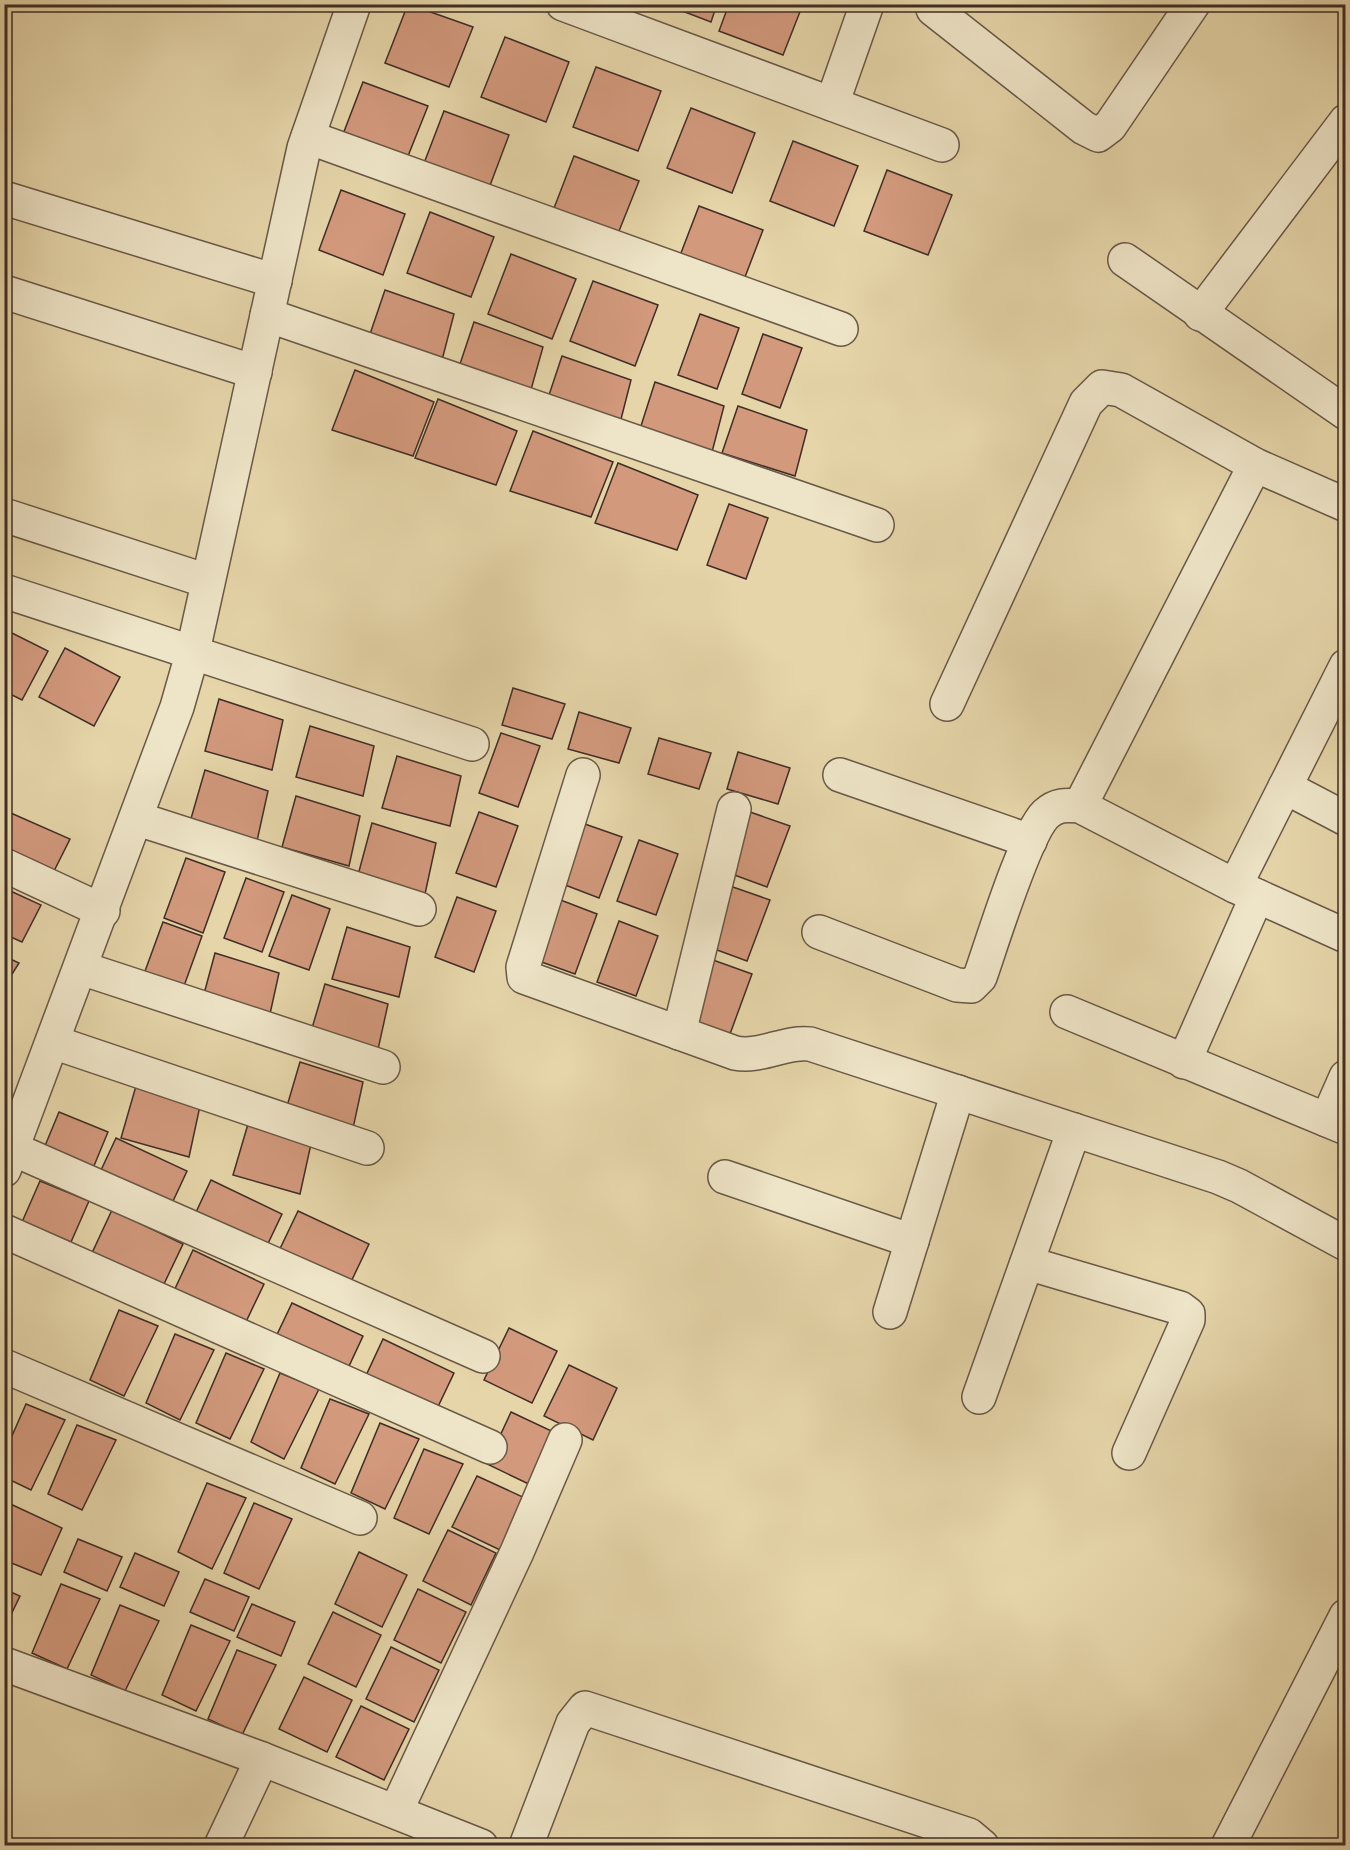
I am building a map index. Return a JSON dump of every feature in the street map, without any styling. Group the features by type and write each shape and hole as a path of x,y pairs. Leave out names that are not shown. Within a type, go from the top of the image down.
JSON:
{"street":[{"path":"354,4 308,137 193,651 165,744 53,1042 10,1142 483,1356"},
{"path":"563,4 618,14 832,104 942,146"},
{"path":"832,104 867,4"},
{"path":"933,9 1084,128 1098,135 1110,126 1193,4"},
{"path":"1200,314 1346,121"},
{"path":"308,137 841,329"},
{"path":"4,198 275,281"},
{"path":"1125,260 1346,413"},
{"path":"4,292 255,372"},
{"path":"267,315 877,525"},
{"path":"947,704 1086,403 1102,387 1121,390 1255,465 1346,505"},
{"path":"1080,806 1255,465"},
{"path":"4,515 207,581"},
{"path":"4,591 472,744"},
{"path":"1184,1062 1285,787 1346,666"},
{"path":"840,775 1030,841"},
{"path":"583,776 523,967 524,977 679,1033 748,1055 800,1043 810,1044 958,1092 1239,1186 1346,1244"},
{"path":"1285,787 1346,819"},
{"path":"819,932 957,985 971,986 980,977 1030,841 1045,815 1061,804 1080,806 1246,891 1346,936"},
{"path":"679,1033 734,809"},
{"path":"138,819 419,909"},
{"path":"4,866 103,910"},
{"path":"81,968 383,1067"},
{"path":"1067,1012 1336,1124 1346,1077"},
{"path":"53,1042 366,1148"},
{"path":"890,1312 958,1092"},
{"path":"979,1397 1074,1130"},
{"path":"725,1177 912,1241"},
{"path":"4,1231 490,1447"},
{"path":"1027,1263 1180,1308 1188,1314 1188,1320 1129,1453"},
{"path":"4,1366 360,1518"},
{"path":"396,1811 517,1552 565,1440"},
{"path":"1228,1845 1346,1616"},
{"path":"4,1664 262,1759 481,1845"},
{"path":"526,1845 573,1722 585,1708 969,1835 982,1845"},
{"path":"221,1845 262,1759"}],"building":[{"path":"408,4 473,27 449,87 385,63"},
{"path":"664,4 717,4 711,22"},
{"path":"729,4 803,4 783,55 719,31"},
{"path":"505,37 569,62 546,122 481,97"},
{"path":"596,67 661,91 638,151 573,127"},
{"path":"363,82 428,106 404,166 340,142"},
{"path":"691,108 755,133 732,193 667,168"},
{"path":"444,111 509,135 486,196 421,171"},
{"path":"793,141 858,166 834,226 770,201"},
{"path":"574,156 639,181 615,241 551,216"},
{"path":"887,170 952,195 928,255 864,231"},
{"path":"341,190 405,214 383,275 319,250"},
{"path":"699,206 763,230 740,290 676,266"},
{"path":"430,212 494,237 471,297 407,273"},
{"path":"511,254 576,279 552,339 488,314"},
{"path":"593,281 658,305 635,366 570,341"},
{"path":"385,290 454,314 442,360 369,337"},
{"path":"700,314 739,328 717,389 678,375"},
{"path":"474,322 543,347 530,393 458,370"},
{"path":"763,334 802,348 780,408 742,394"},
{"path":"562,356 631,380 619,427 546,404"},
{"path":"355,370 434,402 413,456 332,430"},
{"path":"655,382 724,406 712,452 640,429"},
{"path":"438,399 517,431 496,485 415,458"},
{"path":"738,406 807,430 795,476 722,453"},
{"path":"533,431 613,462 591,517 510,491"},
{"path":"618,463 698,495 677,550 595,523"},
{"path":"729,504 768,518 746,579 707,565"},
{"path":"4,629 48,651 22,700 4,691"},
{"path":"65,648 120,677 94,726 39,697"},
{"path":"513,688 565,704 552,739 502,725"},
{"path":"219,699 283,720 272,770 205,751"},
{"path":"579,712 631,728 619,763 568,749"},
{"path":"310,726 374,746 363,796 296,777"},
{"path":"501,733 540,746 518,807 479,793"},
{"path":"659,738 711,753 699,789 648,774"},
{"path":"738,752 790,768 778,804 727,789"},
{"path":"397,756 461,776 450,826 382,808"},
{"path":"205,770 268,791 257,841 190,822"},
{"path":"296,796 360,816 349,866 282,847"},
{"path":"4,810 70,839 52,875 4,854"},
{"path":"479,812 518,826 496,887 456,873"},
{"path":"750,812 790,826 767,887 729,873"},
{"path":"372,823 436,843 425,894 358,875"},
{"path":"582,823 622,837 599,898 560,883"},
{"path":"639,840 678,854 656,915 617,901"},
{"path":"186,858 225,872 203,933 164,918"},
{"path":"246,878 284,892 262,952 224,938"},
{"path":"730,886 770,900 747,961 709,947"},
{"path":"4,888 41,905 22,942 4,934"},
{"path":"292,895 330,909 309,970 269,956"},
{"path":"457,897 496,911 474,972 435,957"},
{"path":"558,899 597,914 575,974 536,960"},
{"path":"619,921 658,936 636,996 597,982"},
{"path":"163,922 202,936 180,997 141,982"},
{"path":"347,927 410,947 399,997 332,979"},
{"path":"215,953 279,973 268,1023 201,1005"},
{"path":"4,956 19,963 4,987"},
{"path":"713,960 752,974 730,1034 691,1020"},
{"path":"325,984 388,1004 377,1054 310,1035"},
{"path":"300,1062 363,1082 352,1133 285,1113"},
{"path":"136,1086 200,1106 189,1157 121,1138"},
{"path":"59,1112 108,1132 91,1173 42,1153"},
{"path":"248,1124 311,1144 300,1194 233,1175"},
{"path":"116,1138 187,1171 167,1214 96,1181"},
{"path":"211,1180 282,1214 262,1256 191,1223"},
{"path":"40,1181 89,1201 71,1242 22,1222"},
{"path":"112,1210 183,1244 163,1286 92,1253"},
{"path":"298,1211 369,1244 349,1286 278,1253"},
{"path":"193,1250 264,1284 244,1326 173,1293"},
{"path":"292,1303 363,1336 343,1379 272,1345"},
{"path":"119,1310 158,1326 124,1396 90,1380"},
{"path":"509,1328 557,1351 532,1403 484,1380"},
{"path":"175,1334 214,1350 180,1420 146,1403"},
{"path":"383,1339 454,1373 434,1415 363,1382"},
{"path":"226,1353 264,1369 230,1439 196,1423"},
{"path":"569,1365 617,1388 593,1440 544,1416"},
{"path":"280,1373 319,1389 284,1459 251,1442"},
{"path":"330,1399 369,1414 335,1484 301,1468"},
{"path":"26,1404 65,1420 31,1490 4,1477 4,1454"},
{"path":"511,1412 560,1435 535,1487 487,1464"},
{"path":"380,1423 419,1439 385,1509 351,1493"},
{"path":"77,1425 116,1440 82,1510 48,1494"},
{"path":"424,1449 463,1464 429,1534 394,1518"},
{"path":"477,1476 525,1498 500,1550 452,1527"},
{"path":"207,1483 246,1498 212,1569 178,1552"},
{"path":"4,1501 62,1528 41,1575 4,1560"},
{"path":"254,1503 292,1519 259,1589 224,1573"},
{"path":"448,1530 496,1553 471,1605 423,1581"},
{"path":"78,1539 122,1557 107,1591 64,1572"},
{"path":"359,1552 407,1575 382,1627 335,1604"},
{"path":"135,1553 179,1572 164,1606 120,1587"},
{"path":"205,1579 249,1597 234,1631 190,1612"},
{"path":"61,1584 100,1599 67,1669 32,1653"},
{"path":"4,1589 20,1596 4,1629"},
{"path":"418,1589 466,1612 441,1663 394,1640"},
{"path":"252,1604 295,1622 281,1656 237,1637"},
{"path":"120,1605 159,1621 125,1691 91,1675"},
{"path":"333,1612 381,1635 356,1687 308,1664"},
{"path":"191,1625 230,1641 196,1711 162,1695"},
{"path":"391,1647 439,1670 414,1722 366,1699"},
{"path":"237,1650 276,1665 242,1735 208,1719"},
{"path":"304,1677 352,1700 327,1752 279,1729"},
{"path":"361,1706 409,1729 384,1780 336,1757"}]}
